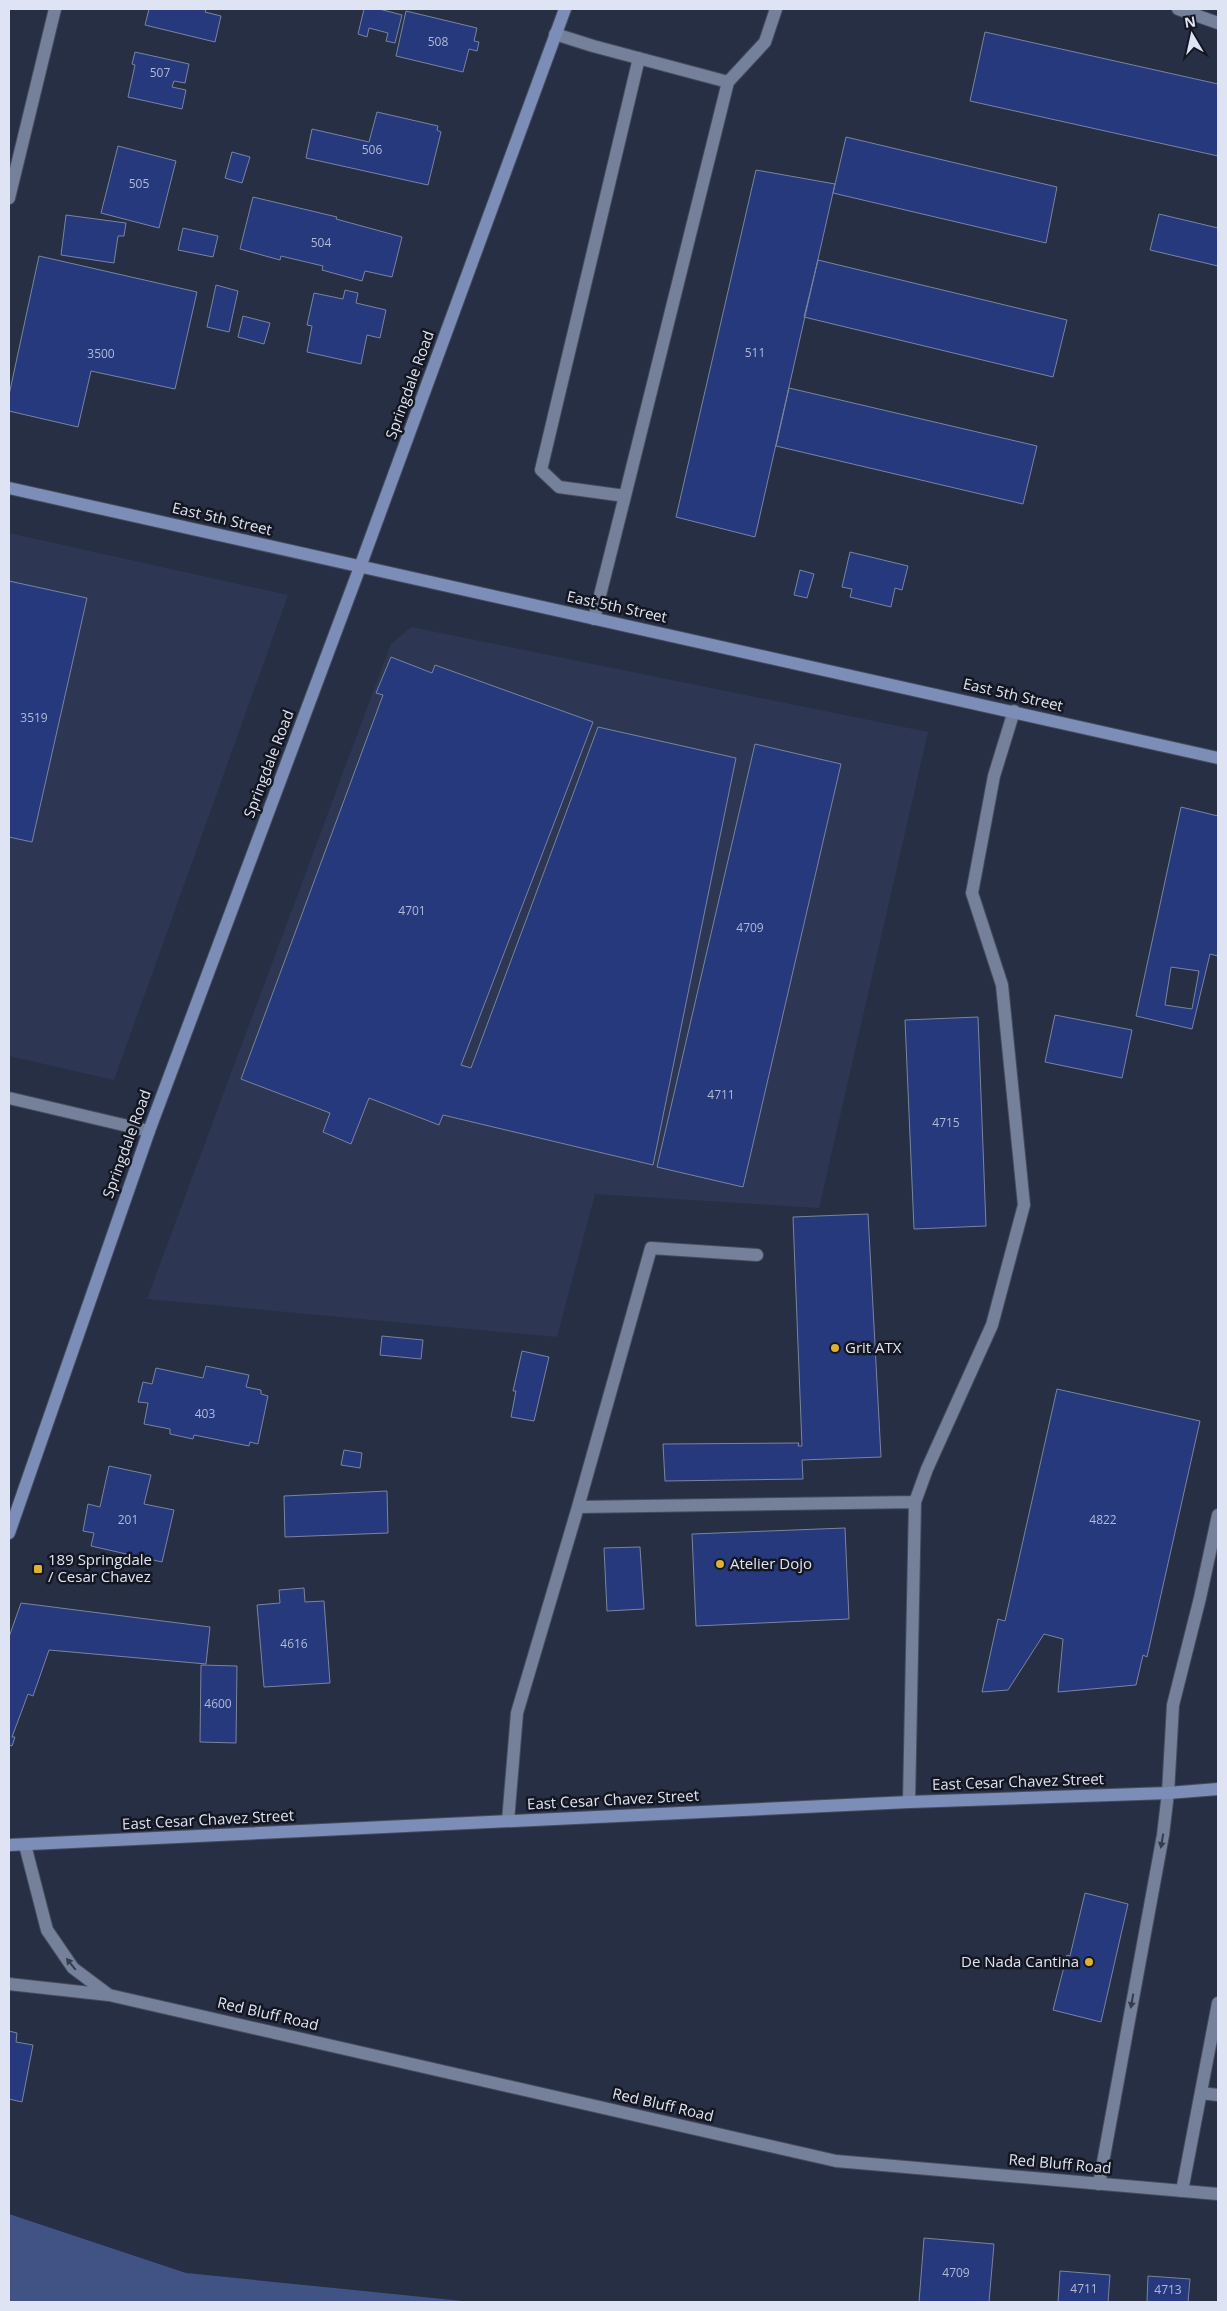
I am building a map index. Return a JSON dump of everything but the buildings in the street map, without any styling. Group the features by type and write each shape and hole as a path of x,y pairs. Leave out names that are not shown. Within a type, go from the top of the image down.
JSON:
{"main road":[{"name":"Springdale Road","path":"9,1533 149,1131 360,568 564,9"},
{"name":"East 5th Street","path":"9,488 360,568 1014,711 1218,758"},
{"name":"East Cesar Chavez Street","path":"9,1846 909,1802 1168,1793 1218,1789"}],"street":[{"path":"9,198 54,9"},
{"path":"594,619 604,571 625,496 728,82 765,42 776,9"},
{"path":"1178,9 1218,23"},
{"path":"556,34 728,82"},
{"path":"625,496 560,487 541,470 639,58"},
{"path":"909,1802 915,1502 927,1469 992,1325 1024,1205 1002,985 972,893 994,776 1014,711"},
{"path":"9,1098 149,1131"},
{"path":"508,1821 516,1713 578,1507 651,1248 757,1256"},
{"path":"578,1507 915,1502"},
{"path":"1099,2184 1163,1835 1168,1793 1172,1705 1200,1598 1218,1515"},
{"name":"Red Bluff Road","path":"25,1844 47,1930 73,1968 109,1994"},
{"name":"Red Bluff Road","path":"9,1984 109,1994 836,2161 1218,2194"},
{"path":"1182,2191 1218,2003"},
{"path":"1201,2093 1218,2095"}],"shaded area":[{"path":"9,533 288,595 114,1080 9,1056"},
{"path":"411,627 928,732 819,1208 595,1194 557,1337 147,1299 391,644"},
{"path":"9,2214 186,2273 472,2302 9,2302"}],"place":[{"name":"Grit ATX","path":"835,1348"},
{"name":"Atelier Dojo","path":"720,1564"},
{"name":"189 Springdale / Cesar Chavez","path":"38,1569"},
{"name":"De Nada Cantina","path":"1089,1962"}]}
